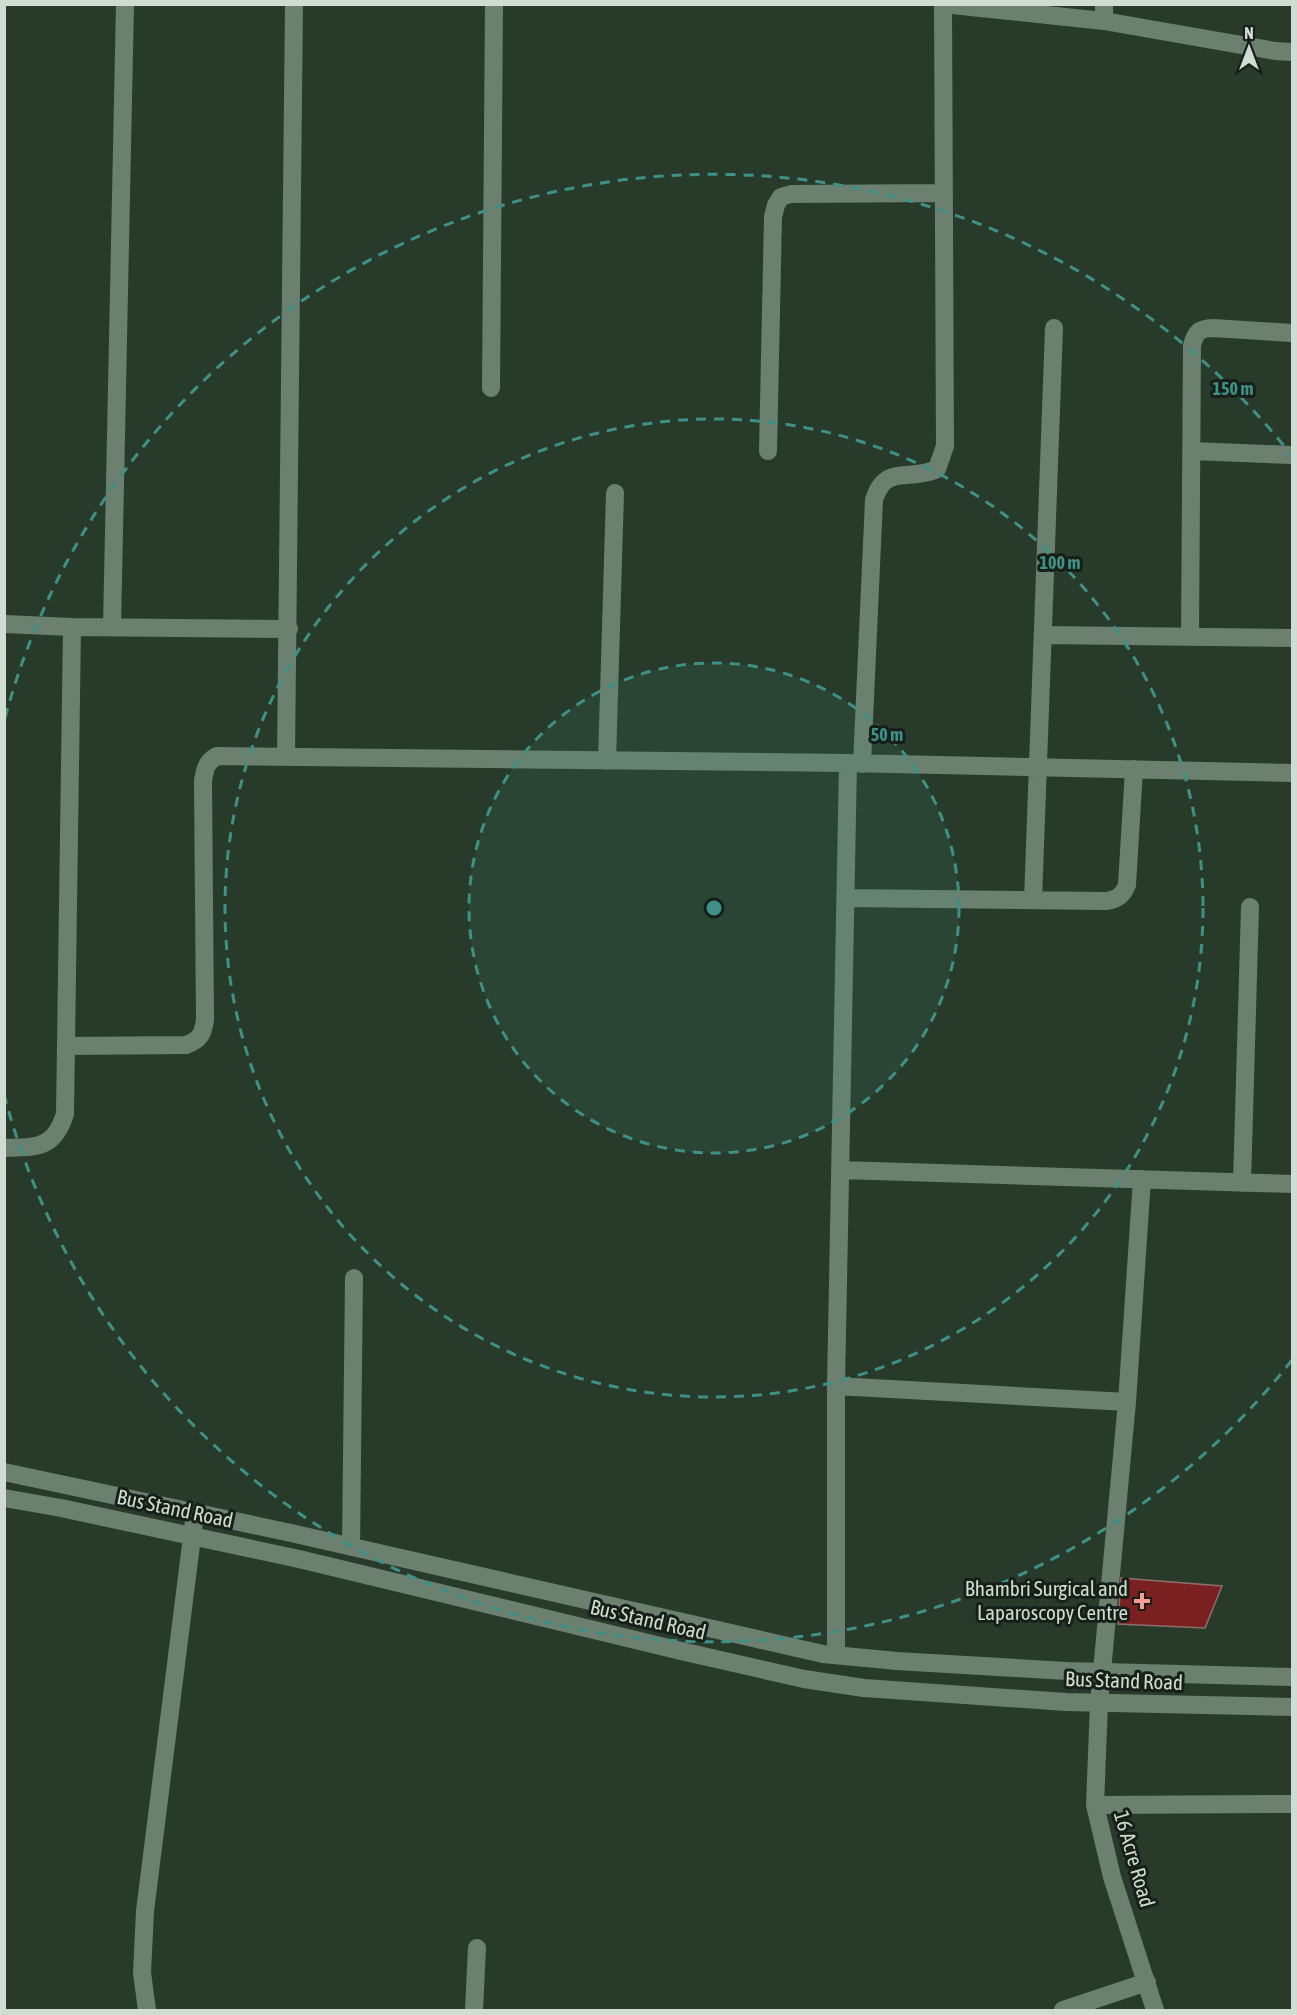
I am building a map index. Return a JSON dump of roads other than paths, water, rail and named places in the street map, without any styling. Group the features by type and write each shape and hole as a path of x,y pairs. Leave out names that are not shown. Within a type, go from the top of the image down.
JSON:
{"street":[{"path":"112,627 125,4"},
{"path":"286,756 294,4"},
{"path":"491,388 494,4"},
{"path":"836,1655 836,1386 846,898 874,500 878,488 886,478 926,474 937,469 945,446 943,5 1104,13 1275,51 1293,52"},
{"path":"768,451 773,217 781,197 791,194 944,193"},
{"path":"1033,900 1054,328"},
{"path":"1190,637 1192,346 1194,335 1202,328 1293,333"},
{"path":"1192,451 1293,455"},
{"path":"607,761 615,493"},
{"path":"4,624 72,627 289,629"},
{"path":"4,1148 34,1147 50,1142 60,1130 65,1114 72,627"},
{"path":"1043,635 1293,638"},
{"path":"66,1046 186,1045 196,1041 203,1033 205,1008 203,781 205,767 211,759 217,756 855,763 1293,773"},
{"path":"846,898 1116,900 1124,894 1127,885 1134,769"},
{"path":"1242,1183 1250,907"},
{"path":"841,1170 1293,1184"},
{"path":"1095,1804 1100,1703 1127,1402 1142,1179"},
{"path":"351,1547 354,1278"},
{"path":"836,1386 1127,1402"},
{"name":"Bus Stand Road","path":"4,1472 836,1655 897,1661 1103,1671 1293,1677"},
{"name":"Bus Stand Road","path":"4,1498 191,1535 804,1679 864,1688 1100,1703 1293,1707"},
{"path":"147,2010 142,1973 145,1911 195,1513"},
{"name":"16 Acre Road","path":"1155,2010 1148,1982 1112,1877 1095,1804 1293,1804"},
{"path":"474,2010 477,1948"},
{"path":"1063,2010 1148,1982"}],"place":[{"name":"Bhambri Surgical and Laparoscopy Centre","path":"1142,1601"}]}
